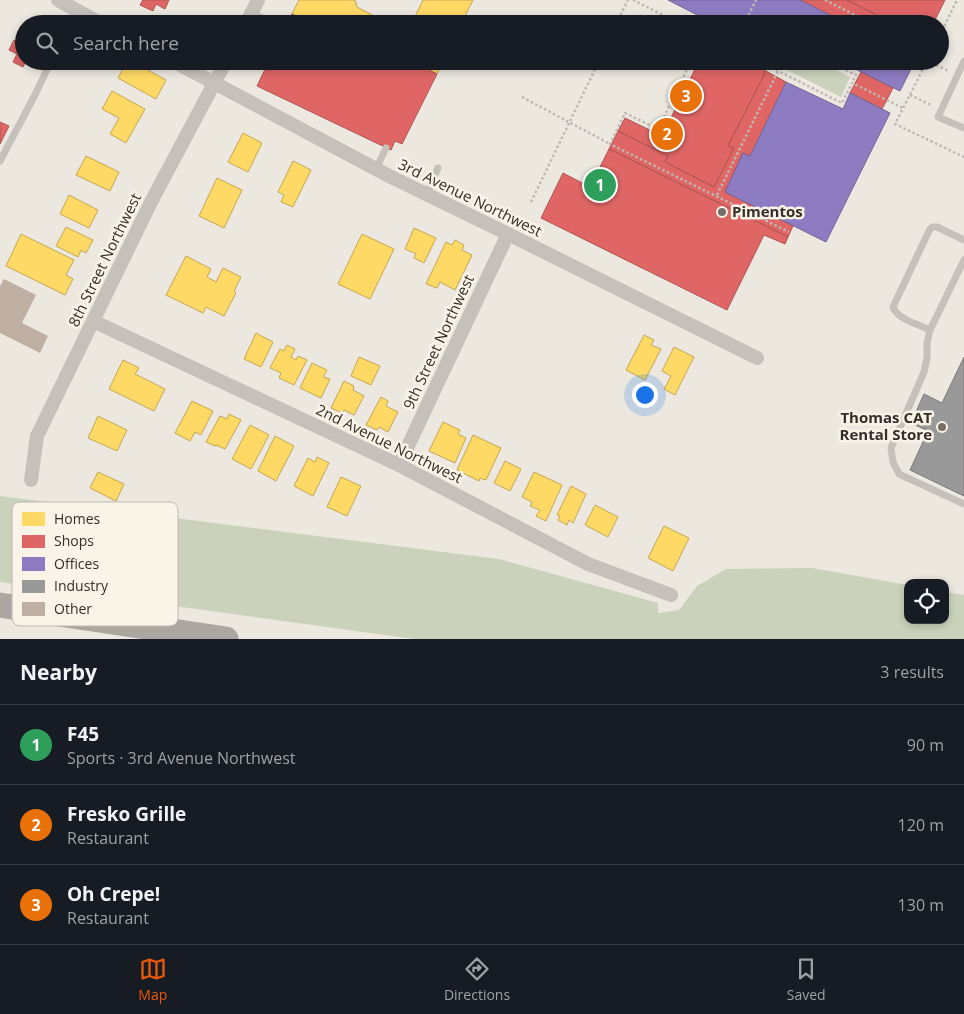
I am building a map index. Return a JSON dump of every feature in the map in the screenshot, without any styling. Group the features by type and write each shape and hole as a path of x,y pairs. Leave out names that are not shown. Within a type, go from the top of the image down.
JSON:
{"highway":[{"path":"140,626 226,639"}],"street":[{"path":"58,0 85,15"},
{"name":"3rd Avenue Northwest","path":"190,70 376,169 756,358"},
{"name":"8th Street Northwest","path":"31,480 37,436 151,202 221,70"},
{"name":"9th Street Northwest","path":"399,465 508,234"},
{"name":"2nd Avenue Northwest","path":"93,320 399,465 588,564 671,595"}],"lane":[{"path":"74,15 76,10"},
{"path":"964,61 938,117 964,128"},
{"path":"0,160 47,70"},
{"path":"376,169 386,148"},
{"path":"426,194 438,168"},
{"path":"930,330 895,313 893,307 932,227 937,227 964,240"},
{"path":"964,260 930,330 924,372 891,448 893,462 899,474 964,504"}],"path":[{"path":"620,15 628,0"},
{"path":"633,0 663,15"},
{"path":"748,15 756,0"},
{"path":"825,0 855,15"},
{"path":"949,16 957,0"},
{"path":"531,202 595,70"},
{"path":"610,144 625,113 658,129 687,70"},
{"path":"774,70 842,103 856,75 846,70"},
{"path":"922,70 895,124 964,157"},
{"path":"947,70 958,75"},
{"path":"716,196 778,72"},
{"path":"852,84 903,108"},
{"path":"910,95 942,110"},
{"path":"522,97 610,144 789,232"}],"green space":[{"path":"787,70 836,70 850,77 841,97"},
{"path":"0,496 48,502 12,502 12,584 0,582"},
{"path":"178,518 499,559 658,603 658,613 679,610 697,586 726,569 812,568 904,584 904,624 949,624 949,593 964,595 964,639 414,639 178,607"}],"building: Homes":[{"path":"299,0 355,0 357,7 372,15 294,15 292,14"},
{"path":"423,0 473,0 466,15 416,15"},
{"path":"122,70 148,70 166,80 156,99 118,78"},
{"path":"429,70 439,70 437,74"},
{"path":"112,91 145,109 126,143 110,134 119,118 102,109"},
{"path":"243,133 262,143 248,172 228,162"},
{"path":"86,156 119,172 110,191 76,175"},
{"path":"293,161 311,170 293,207 281,202 284,195 278,192"},
{"path":"217,178 242,190 224,228 199,216"},
{"path":"69,195 98,210 89,228 60,214"},
{"path":"66,227 93,240 86,253 81,250 78,257 56,246"},
{"path":"414,228 436,238 424,263 414,258 416,254 405,249"},
{"path":"21,234 74,260 66,275 73,279 65,295 6,266"},
{"path":"362,234 394,249 370,299 338,284"},
{"path":"455,240 464,245 462,250 472,255 455,290 440,282 437,288 426,284 446,242 452,245"},
{"path":"186,256 211,269 207,277 216,282 223,268 241,277 234,291 236,293 224,316 206,307 203,313 166,295"},
{"path":"256,333 273,342 261,367 244,359"},
{"path":"644,335 654,340 651,345 661,349 645,380 626,370"},
{"path":"287,345 295,349 291,357 296,360 298,356 307,360 294,385 279,378 281,373 270,368 280,349 284,351"},
{"path":"674,347 694,357 675,395 664,389 671,376 662,371"},
{"path":"359,357 380,366 371,385 351,376"},
{"path":"123,360 139,368 135,374 165,389 154,411 109,389"},
{"path":"312,363 327,370 323,377 330,379 321,398 300,388"},
{"path":"344,381 354,386 353,390 364,396 354,415 344,410 343,413 331,408"},
{"path":"381,397 388,401 386,406 398,412 388,432 379,427 377,430 366,425"},
{"path":"192,401 213,411 201,435 195,432 190,441 175,433"},
{"path":"229,414 241,420 225,449 206,442 220,416 227,419"},
{"path":"98,416 127,430 117,451 88,438"},
{"path":"443,422 460,430 458,434 466,438 455,463 429,451"},
{"path":"250,425 269,435 251,469 232,459"},
{"path":"473,435 501,448 486,480 480,478 479,481 457,470"},
{"path":"275,436 294,446 276,481 258,471"},
{"path":"317,457 329,463 313,496 294,486 308,458 315,462"},
{"path":"505,461 521,469 510,491 494,483"},
{"path":"98,472 124,484 116,501 90,488"},
{"path":"534,472 562,485 546,521 536,516 540,510 530,506 532,502 522,497"},
{"path":"341,477 361,486 347,516 327,507"},
{"path":"571,486 586,494 573,523 569,520 567,525 558,520 560,516 557,515"},
{"path":"595,505 618,517 608,537 585,525"},
{"path":"664,526 689,538 673,571 648,558"}],"building: Shops":[{"path":"143,0 169,0 165,9 156,4 153,11 140,5"},
{"path":"800,0 847,0 877,15 830,15"},
{"path":"847,0 945,0 938,15 877,15"},
{"path":"14,40 15,40 15,53 9,50"},
{"path":"265,70 429,70 437,74 402,144 395,141 391,150 257,86"},
{"path":"695,70 766,71 728,146 734,148 714,187 665,162 668,156 618,131 625,118 662,136"},
{"path":"766,71 786,82 750,156 743,153 725,192 793,226 788,237 609,149 618,131 668,156 665,162 714,187 734,148 728,146"},
{"path":"861,72 893,88 882,109 850,93"},
{"path":"0,122 9,126 0,144"},
{"path":"609,149 788,237 785,244 764,235 727,310 541,218 563,173 590,187"}],"building: Offices":[{"path":"668,0 800,0 830,15 746,15 697,15"},
{"path":"857,70 910,70 900,91"},
{"path":"786,82 843,109 850,93 890,113 826,242 725,192 743,153 750,156"}],"building: Industry":[{"name":"Thomas CAT Rental Store","path":"964,357 964,496 910,470 928,431 911,423 924,394 942,403"}],"building: Other":[{"path":"4,279 36,295 22,323 48,336 40,353 0,333 0,286"}],"place":[{"name":"Oh Crepe!","path":"686,96"},
{"name":"Fresko Grille","path":"667,134"},
{"name":"F45","path":"600,185"},
{"name":"Pimentos","path":"722,212"},
{"name":"Thomas CAT Rental Store","path":"942,427"}]}
